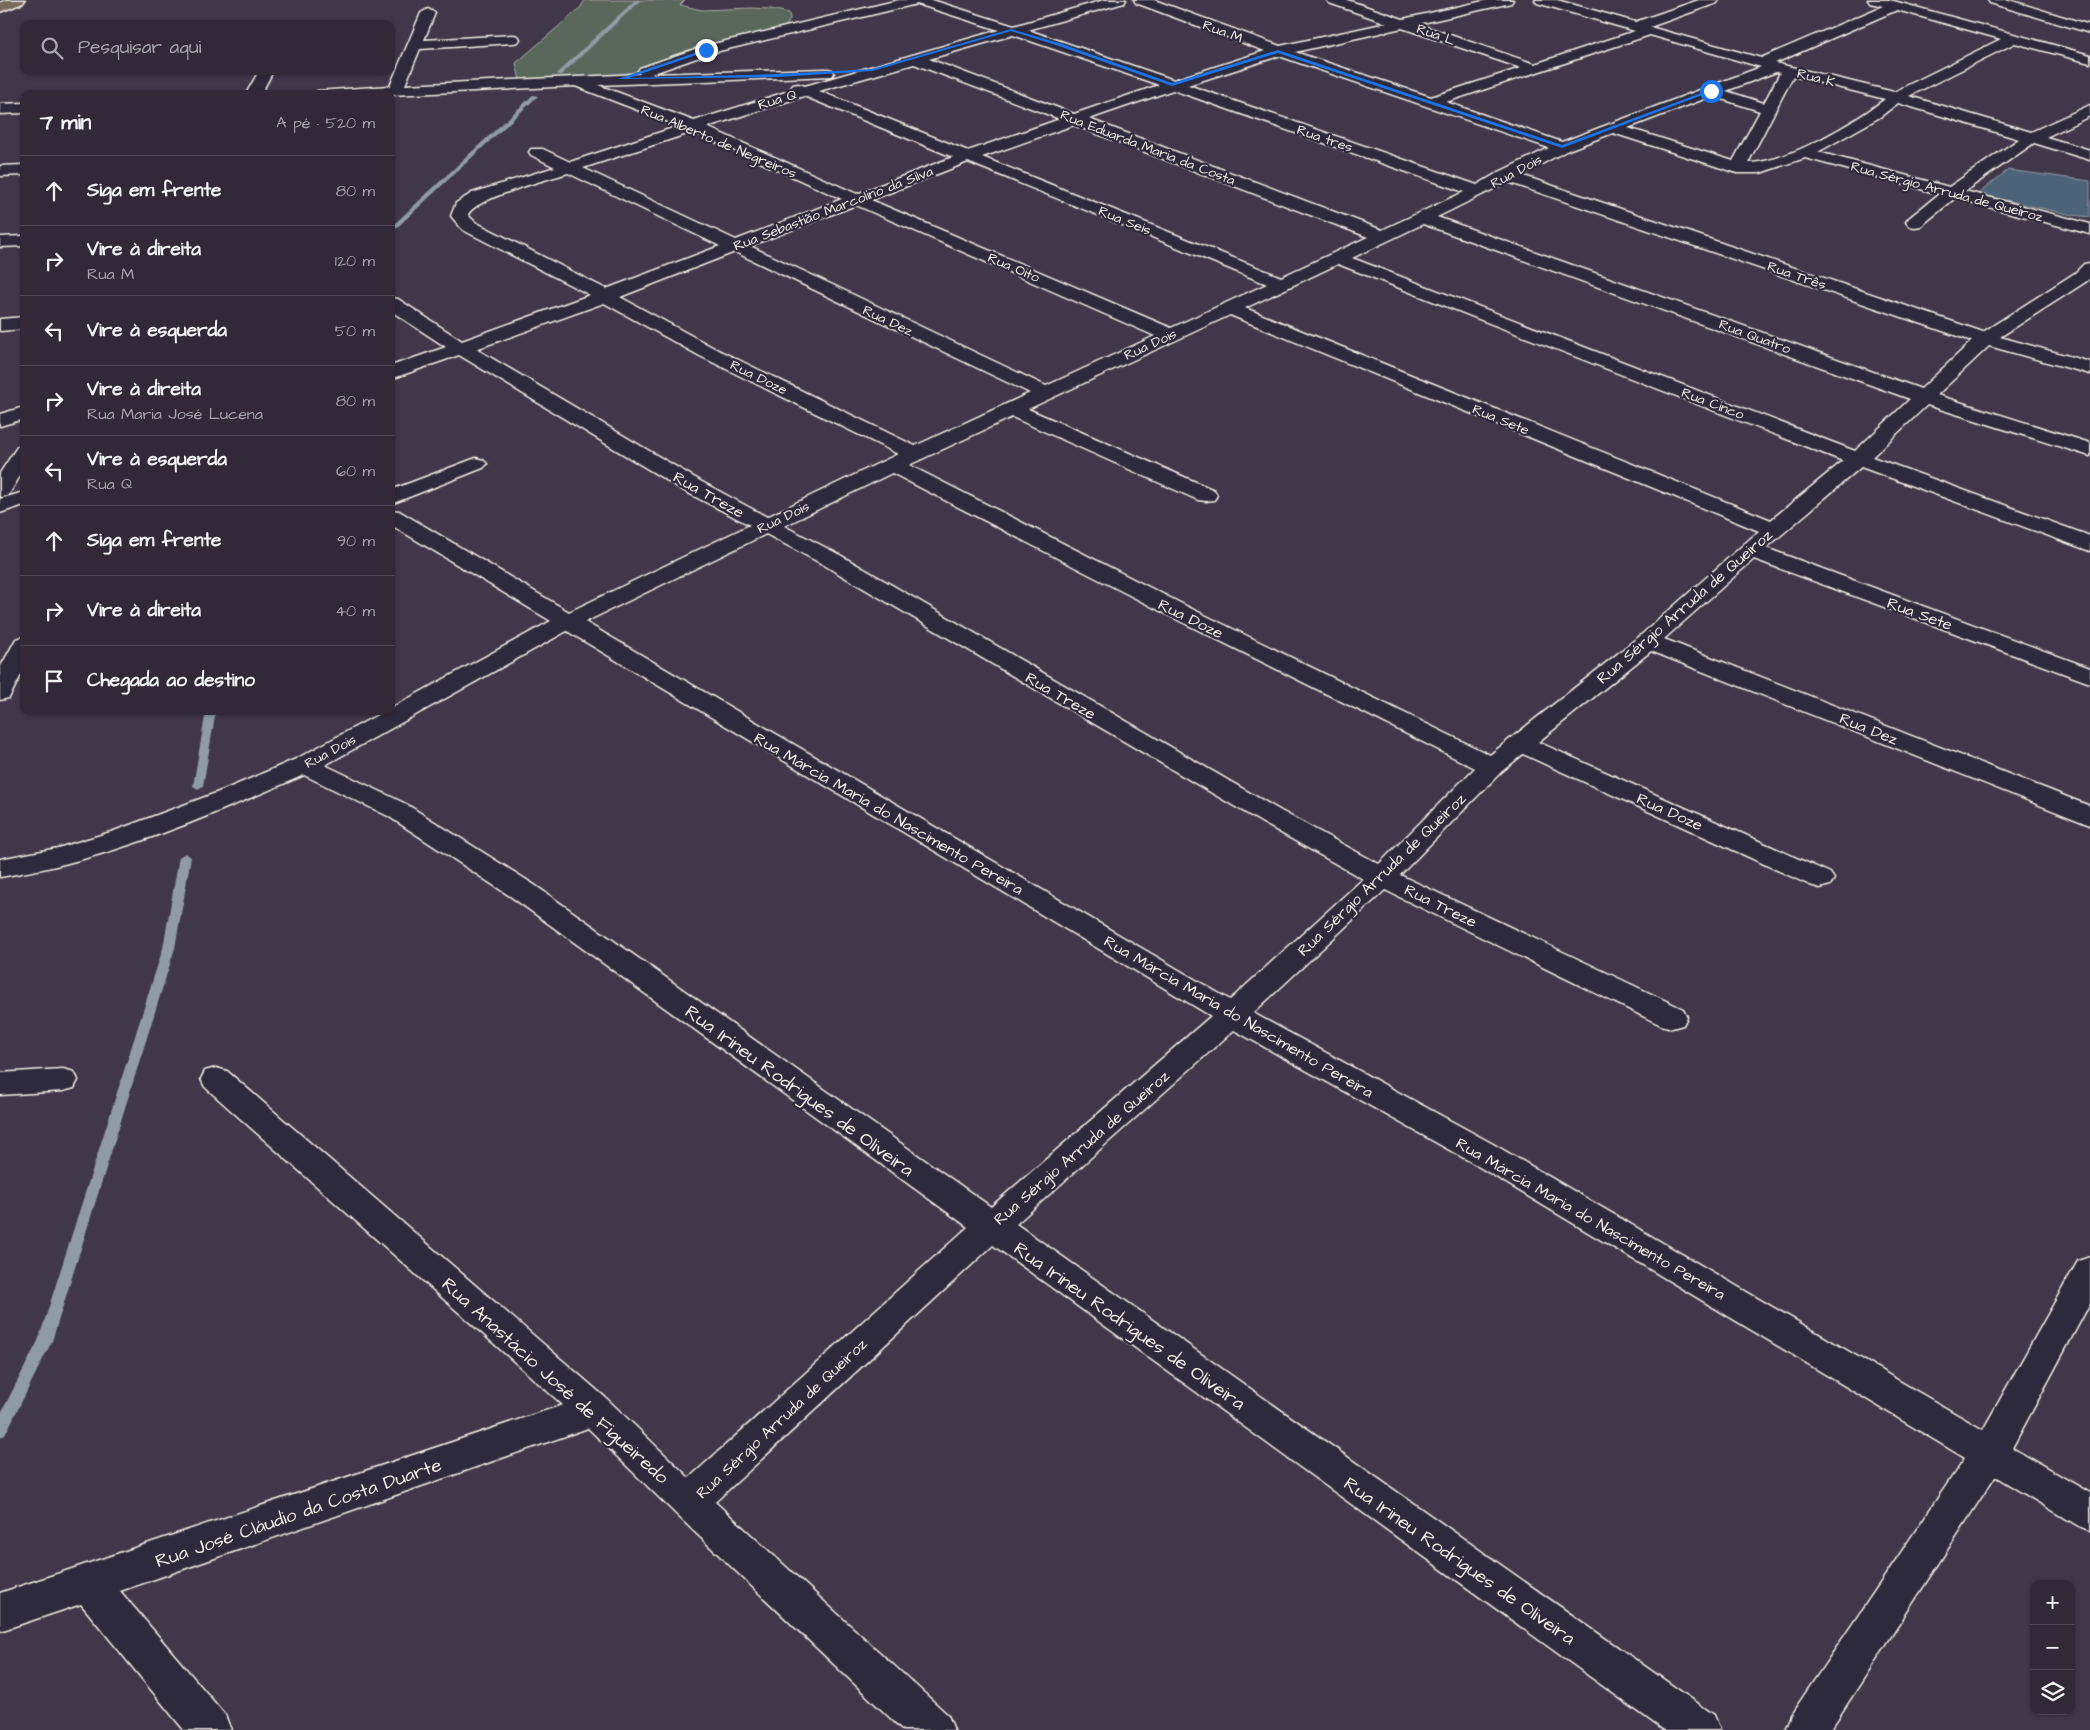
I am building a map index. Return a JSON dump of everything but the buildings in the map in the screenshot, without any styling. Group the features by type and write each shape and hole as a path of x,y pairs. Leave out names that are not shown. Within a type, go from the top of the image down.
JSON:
{"main road":[{"path":"0,8 18,0"}],"street":[{"name":"Rua tres","path":"917,0 1060,45 1478,191"},
{"path":"620,79 706,50 917,0"},
{"name":"Rua Q","path":"469,226 459,216 462,206 478,197 803,91 1119,0"},
{"name":"Rua M","path":"1141,0 1278,51 1562,147"},
{"name":"Rua L","path":"1334,0 1537,69"},
{"name":"Rua Sebastião Marcolino da Silva","path":"395,372 605,296 967,157 1077,120 1172,84 1278,51 1406,24 1506,0"},
{"name":"Rua K","path":"1542,0 1775,67 1896,97 2090,155"},
{"path":"1432,102 1537,69 1712,0"},
{"path":"1875,0 2090,59"},
{"path":"1996,0 2090,29"},
{"name":"Rua Dois","path":"0,868 60,856 124,837 233,796 305,765 567,622 914,454 1337,258 1478,191 1562,147 1775,67 1896,6"},
{"path":"428,13 396,90 581,83 620,79 778,76 872,70"},
{"path":"1613,128 1737,168 1760,168 1804,153 1854,127 1896,97 2014,38"},
{"path":"414,45 514,39"},
{"name":"Rua Eduarda Maria da Costa","path":"915,59 1382,236"},
{"path":"1737,168 1768,109 1775,67"},
{"path":"255,90 264,75"},
{"name":"Rua Seis","path":"778,76 803,91 1282,284"},
{"name":"Rua Alberto de Negreiros","path":"581,83 692,126 857,200"},
{"path":"1711,91 1768,109"},
{"path":"0,109 20,108"},
{"path":"1915,222 1950,193 2031,138 2090,110"},
{"name":"Rua Dez","path":"537,152 1045,393"},
{"name":"Rua Sérgio Arruda de Queiroz","path":"1804,153 2090,229"},
{"path":"0,170 20,170"},
{"name":"Rua Três","path":"1505,176 1985,339 2090,368"},
{"name":"Rua Oito","path":"857,200 1170,334"},
{"name":"Rua Quatro","path":"1421,217 1924,397 2090,450"},
{"name":"Rua Doze","path":"469,226 605,296 707,352 914,454"},
{"path":"0,242 20,241"},
{"name":"Rua Cinco","path":"1337,258 1858,459 2090,544"},
{"name":"Rua Sérgio Arruda de Queiroz","path":"689,1502 991,1226 1232,1015 1382,877 1492,766 1648,640 1774,529 1858,459 1985,339 2087,275"},
{"name":"Rua Treze","path":"395,306 462,349 694,487 832,560 1272,818 1382,877 1672,1018"},
{"name":"Rua Sete","path":"1228,308 1774,529"},
{"path":"0,325 20,323"},
{"path":"1011,409 1206,495"},
{"path":"0,420 20,413"},
{"path":"0,491 20,458"},
{"path":"395,496 476,464"},
{"name":"Rua Doze","path":"892,465 1182,614 1492,766"},
{"path":"0,506 20,499"},
{"name":"Rua Márcia Maria do Nascimento Pereira","path":"395,518 1232,1015 1482,1153 2090,1513"},
{"name":"Rua Sete","path":"1751,550 2090,676"},
{"name":"Rua Dez","path":"1648,640 2090,816"},
{"path":"0,650 20,643"},
{"path":"0,693 20,650"},
{"name":"Rua Doze","path":"1520,743 1820,879"},
{"name":"Rua Irineu Rodrigues de Oliveira","path":"305,765 397,810 522,891 1699,1730"},
{"name":"Rua Anastácio José de Figueiredo","path":"216,1079 594,1410 689,1502 933,1730"},
{"path":"0,1084 63,1080"},
{"path":"1806,1730 1990,1453 2090,1271"},
{"name":"Rua José Cláudio da Costa Duarte","path":"0,1612 594,1410"},
{"path":"89,1583 210,1730"}],"green space":[{"path":"585,0 685,0 680,5 702,10 771,9 789,13 790,19 787,25 762,35 602,79 520,81 516,63 580,8"}],"water":[{"path":"2008,170 2090,181 2090,217 2072,215 1978,194"}],"waterway":[{"path":"559,74 638,0"},
{"path":"395,227 535,96"},
{"path":"198,786 210,715"},
{"path":"0,1430 45,1341 169,948 185,857"}],"route":[{"path":"706,50 620,79 778,76 872,70 958,47 1011,30 1040,38 1172,84 1278,51 1562,147 1711,91"}]}
